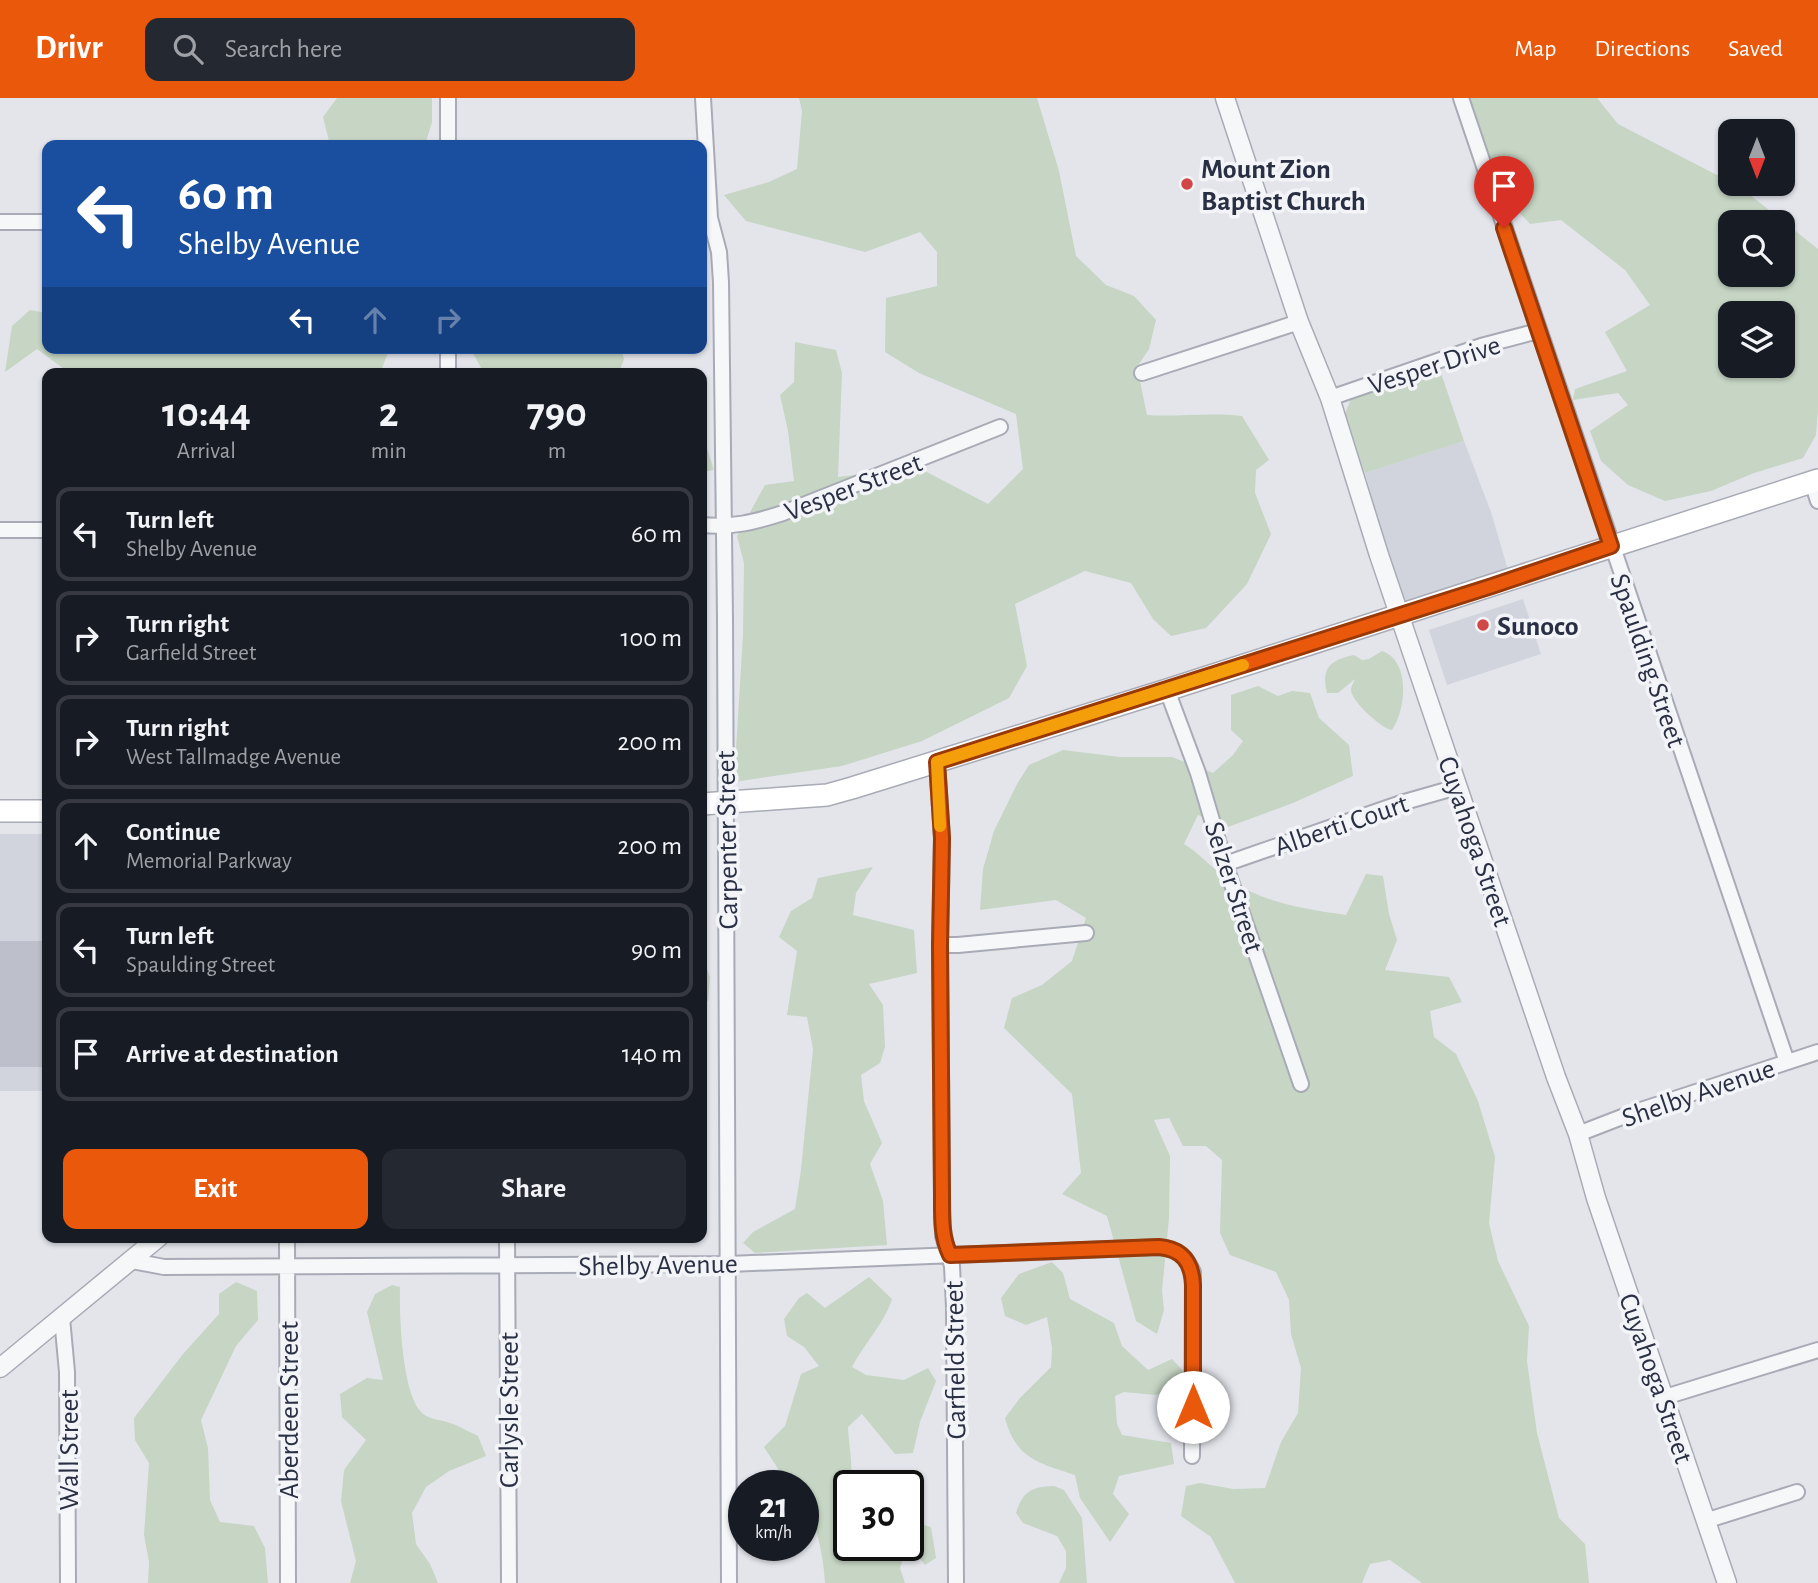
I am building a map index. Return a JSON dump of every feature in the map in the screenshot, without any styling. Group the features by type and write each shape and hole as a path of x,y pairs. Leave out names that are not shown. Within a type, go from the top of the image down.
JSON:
{"main road":[{"path":"707,804 827,795 1167,691 1611,546 1816,487"},
{"path":"0,811 42,811"}],"street":[{"path":"448,98 448,140"},
{"name":"Carpenter Street","path":"703,98 704,140"},
{"name":"Cuyahoga Street","path":"1225,98 1299,322 1329,398 1348,463 1457,787 1578,1134 1596,1198 1727,1583"},
{"name":"Spaulding Street","path":"1461,98 1787,1062"},
{"name":"Carpenter Street","path":"707,221 719,252 721,282 729,1583"},
{"path":"0,222 42,222"},
{"path":"1142,373 1299,322"},
{"name":"Vesper Drive","path":"1329,398 1481,346 1538,331"},
{"name":"Vesper Street","path":"707,525 724,527 747,524 783,513 1000,427"},
{"path":"0,530 42,530"},
{"name":"Selzer Street","path":"1167,691 1198,773 1225,864 1301,1084"},
{"name":"Garfield Street","path":"937,762 942,838 942,1195 943,1236 950,1255 954,1307 956,1583"},
{"name":"Alberti Court","path":"1225,864 1401,803 1457,787"},
{"path":"940,945 1086,933"},
{"name":"Shelby Avenue","path":"1578,1134 1635,1112 1818,1052"},
{"path":"0,1368 132,1261 150,1243"},
{"name":"Aberdeen Street","path":"287,1243 288,1583"},
{"name":"Carlysle Street","path":"507,1243 509,1583"},
{"name":"Shelby Avenue","path":"132,1261 164,1267 729,1264 1171,1248 1184,1255 1192,1272 1192,1455"},
{"name":"Wall Street","path":"62,1318 67,1372 68,1583"},
{"path":"1665,1397 1818,1349"},
{"path":"1705,1521 1797,1492"}],"shaded area":[{"path":"1464,441 1491,512 1510,577 1403,611 1365,473"},
{"path":"1523,599 1541,654 1447,685 1429,630"},
{"path":"0,834 42,834 42,1091 0,1091"}],"green space":[{"path":"337,98 432,98 432,122 427,140 329,140 323,117"},
{"path":"799,98 1037,98 1059,171 1076,256 1106,285 1134,296 1156,320 1149,349 1137,367 1147,415 1242,416 1269,460 1256,470 1255,493 1271,534 1247,584 1206,628 1171,636 1153,619 1131,583 1085,571 1015,604 1027,666 1009,698 922,741 842,766 734,782 743,635 744,563 737,536 765,485 794,481 788,431 780,395 794,382 795,342 836,350 842,373 838,477 919,468 988,504 1023,469 1016,414 919,373 885,352 886,298 937,286 937,252 920,232 865,252 746,221 724,195 769,182 797,169 802,111"},
{"path":"1455,98 1597,98 1618,124 1718,176 1718,196 1751,196 1769,210 1718,210 1718,287 1795,287 1795,231 1818,249 1818,410 1816,435 1803,458 1754,473 1711,491 1665,501 1628,485 1601,461 1590,431 1628,405 1618,393 1573,400 1575,389 1627,371 1605,332 1650,305 1625,270 1561,220 1530,224 1507,199 1498,169 1486,154"},
{"path":"30,310 42,312 42,353 37,349 5,372 12,326"},
{"path":"44,354 388,354 382,368 63,368"},
{"path":"473,354 623,354 624,359 621,368 481,368"},
{"path":"1441,373 1464,441 1365,473 1344,416 1351,399"},
{"path":"707,448 714,470 707,471"},
{"path":"1382,651 1391,656 1402,675 1403,699 1392,730 1375,720 1356,701 1351,690 1355,679 1338,693 1327,693 1325,684 1327,671 1333,663 1354,655 1362,660 1369,659"},
{"path":"1258,686 1278,696 1292,691 1310,693 1319,718 1349,745 1353,776 1293,803 1228,827 1198,815 1184,844 1222,875 1251,892 1282,903 1330,913 1346,915 1366,874 1383,876 1389,914 1397,940 1385,970 1449,977 1462,1002 1430,1011 1434,1037 1456,1054 1478,1101 1495,1157 1489,1223 1498,1261 1529,1326 1527,1361 1537,1433 1559,1518 1585,1544 1589,1583 1422,1583 1390,1560 1370,1564 1362,1583 1235,1583 1211,1537 1181,1516 1186,1486 1200,1483 1233,1489 1265,1488 1281,1442 1298,1413 1301,1368 1291,1334 1289,1300 1276,1272 1230,1255 1220,1233 1222,1160 1206,1146 1183,1146 1169,1118 1154,1120 1170,1156 1169,1218 1162,1291 1164,1310 1157,1334 1136,1321 1107,1216 1062,1194 1081,1173 1072,1094 1004,1028 1012,998 1042,985 1072,961 1086,918 1056,900 980,910 983,869 994,831 1029,765 1063,750 1120,757 1172,757 1213,773 1233,755 1243,741 1231,730 1231,695"},
{"path":"873,867 856,893 853,915 914,930 917,973 869,984 883,1005 885,1047 880,1063 861,1075 864,1101 882,1143 870,1164 883,1201 887,1245 755,1253 743,1243 753,1232 795,1209 813,1049 807,1017 787,1015 797,951 779,937 791,911 812,898 818,878"},
{"path":"707,970 710,977 707,1002"},
{"path":"1052,1262 1063,1273 1070,1299 1114,1323 1122,1346 1148,1370 1172,1359 1183,1371 1181,1390 1155,1395 1124,1392 1115,1396 1117,1424 1122,1435 1171,1443 1174,1464 1119,1476 1113,1494 1129,1514 1110,1542 1080,1498 1075,1475 1040,1463 1022,1451 1005,1418 1020,1398 1051,1367 1052,1348 1047,1317 1026,1325 1005,1316 1001,1298 1019,1274"},
{"path":"869,1277 892,1299 884,1317 852,1367 866,1375 904,1380 928,1368 936,1381 920,1422 913,1453 895,1454 862,1414 848,1427 851,1470 833,1470 833,1561 902,1561 900,1568 905,1583 825,1583 819,1541 819,1470 779,1470 764,1447 785,1426 801,1374 819,1366 804,1347 787,1336 784,1319 799,1298 807,1293 825,1308"},
{"path":"236,1282 257,1291 258,1320 236,1346 201,1420 208,1448 210,1500 220,1522 254,1526 265,1548 268,1583 148,1583 149,1562 144,1535 149,1463 135,1440 134,1418 183,1354 219,1314 219,1294"},
{"path":"392,1285 400,1287 403,1353 415,1404 425,1415 478,1436 486,1456 449,1471 426,1487 412,1513 416,1544 430,1564 438,1583 350,1583 356,1561 341,1501 344,1470 366,1440 342,1417 340,1394 367,1378 383,1380 367,1312 375,1294"},
{"path":"1054,1486 1064,1490 1082,1518 1087,1583 1059,1583 1066,1568 1066,1551 1057,1536 1023,1523 1016,1513 1029,1492"},
{"path":"924,1525 931,1527 936,1558 925,1565 922,1561 924,1561"}],"building":[{"path":"0,941 42,941 42,1067 0,1067"}],"slow traffic":[{"path":"940,826 937,762 1243,665"}],"place":[{"name":"Mount Zion Baptist Church","path":"1187,184"},
{"name":"Sunoco","path":"1483,625"}],"route":[{"path":"1193,1407 1193,1285 1192,1272 1184,1255 1171,1248 1159,1247 950,1255 946,1247 943,1236 940,1057 942,838 937,762 1167,691 1611,546 1504,228"}]}
